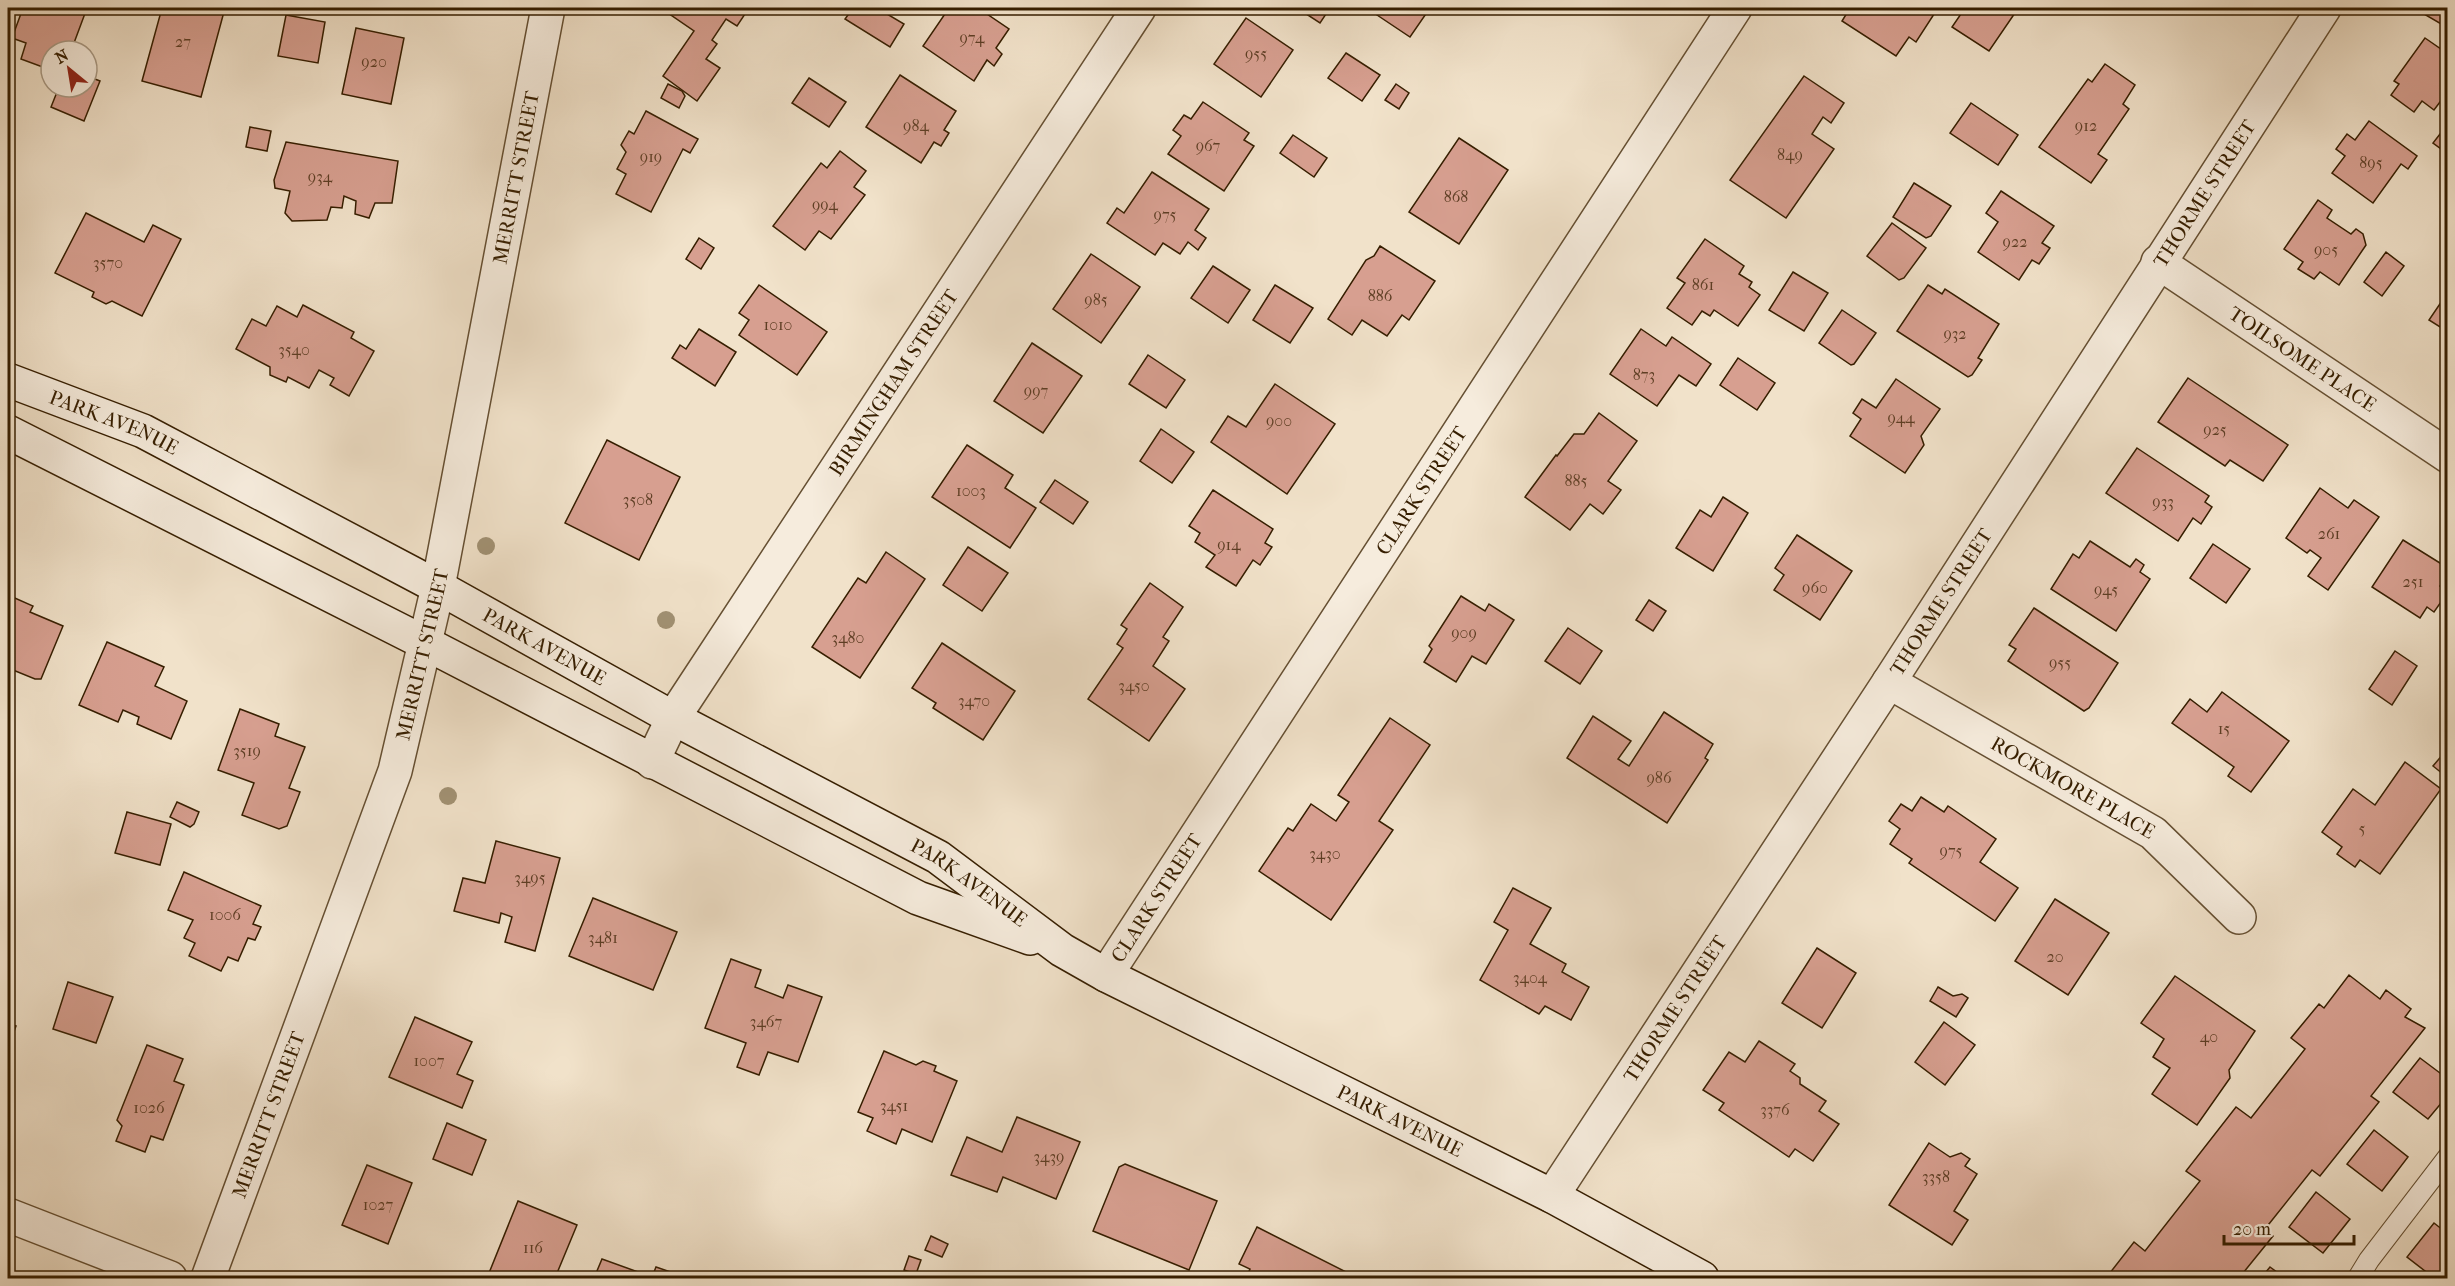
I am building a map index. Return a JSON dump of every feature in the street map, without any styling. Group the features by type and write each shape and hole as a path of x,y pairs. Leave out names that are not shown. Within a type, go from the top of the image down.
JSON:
{"street":[{"name":"MERRITT STREET","path":"208,1278 395,771 438,587 548,8"},
{"name":"BIRMINGHAM STREET","path":"652,762 673,718 1139,8"},
{"name":"CLARK STREET","path":"1106,975 1735,8"},
{"name":"THORME STREET","path":"1552,1196 2325,8"},
{"name":"TOILSOME PLACE","path":"2158,262 2448,456"},
{"name":"PARK AVENUE","path":"8,380 143,431 438,587 673,718 938,857 1062,950 1106,975 1552,1196 1702,1278"},
{"name":"PARK AVENUE","path":"8,432 425,643 918,898 1062,950"},
{"name":"ROCKMORE PLACE","path":"1888,682 2153,833 2239,916"},
{"path":"8,1215 170,1278"}],"lane":[{"path":"2358,1278 2448,1157"}],"building":[{"path":"23,8 87,8 75,39 39,39 39,66 21,59 26,43 12,38"},
{"path":"162,8 225,8 201,97 142,81"},
{"path":"672,8 749,8 737,26 726,19 712,40 717,44 706,59 720,68 697,101 663,76 694,31 668,13"},
{"path":"853,8 877,8 904,24 890,47 845,19"},
{"path":"949,8 978,8 1009,29 996,48 1002,54 994,66 987,60 974,81 923,46"},
{"path":"1297,8 1330,8 1320,23"},
{"path":"1374,8 1430,8 1410,37 1371,11"},
{"path":"1850,8 1938,8 1916,42 1909,37 1896,56 1842,21"},
{"path":"1965,8 2013,8 2017,10 1989,51 1952,27"},
{"path":"2428,8 2448,8 2448,28 2424,14"},
{"path":"286,15 325,22 318,63 278,56"},
{"path":"1246,18 1293,50 1261,97 1214,64"},
{"path":"356,28 404,38 391,104 342,94"},
{"path":"2425,38 2448,54 2448,96 2446,94 2434,110 2422,101 2414,112 2391,95 2399,84 2394,81"},
{"path":"1346,53 1380,75 1362,101 1328,78"},
{"path":"2105,64 2135,85 2123,104 2129,109 2098,154 2107,160 2091,183 2039,147 2088,79 2092,82"},
{"path":"900,75 956,111 944,130 949,133 941,146 934,142 921,163 866,127"},
{"path":"1804,76 1844,103 1831,123 1823,117 1812,134 1834,149 1786,218 1730,180"},
{"path":"809,78 846,102 829,127 792,103"},
{"path":"668,84 682,91 685,96 679,108 661,98"},
{"path":"1396,84 1409,93 1399,109 1385,100"},
{"path":"54,99 93,99 84,121 51,107"},
{"path":"1203,102 1249,133 1244,140 1254,146 1224,191 1168,154 1181,136 1173,130 1184,115 1191,119"},
{"path":"1971,103 2018,135 1998,165 1950,133"},
{"path":"646,111 698,139 690,153 683,149 651,212 616,194 626,174 617,169 626,152 621,145 629,131 634,134"},
{"path":"2369,121 2417,156 2408,169 2401,164 2373,203 2332,173 2345,156 2336,149 2347,134 2355,140"},
{"path":"2448,126 2448,154 2433,143"},
{"path":"250,127 271,131 267,151 246,147"},
{"path":"1293,135 1327,158 1314,177 1280,153"},
{"path":"1459,138 1508,170 1459,244 1409,212"},
{"path":"286,142 398,161 392,203 375,203 369,218 355,214 356,201 344,196 342,208 331,207 327,220 292,221 285,213 290,191 275,188 274,180"},
{"path":"840,151 866,171 854,187 865,195 831,239 819,231 805,250 773,226 821,163 827,168"},
{"path":"1152,172 1209,209 1195,230 1206,238 1198,250 1188,242 1180,254 1163,243 1155,255 1107,223 1117,208 1124,213"},
{"path":"1914,183 1951,206 1931,236 1926,238 1893,217"},
{"path":"2001,191 2054,226 2042,243 2050,248 2039,264 2032,260 2019,280 1978,252 1998,222 1986,213"},
{"path":"2318,200 2332,210 2327,218 2351,234 2356,229 2363,234 2366,245 2339,285 2320,272 2314,279 2298,269 2303,262 2284,249"},
{"path":"86,213 144,242 153,225 181,239 142,316 112,301 106,304 92,297 94,292 55,273"},
{"path":"1892,223 1926,248 1904,278 1899,280 1867,256"},
{"path":"699,238 714,248 701,269 686,259"},
{"path":"1705,239 1744,266 1739,274 1752,282 1749,287 1760,295 1738,326 1714,310 1710,316 1702,311 1692,325 1667,308 1685,283 1677,278"},
{"path":"1380,246 1435,281 1409,320 1402,315 1387,336 1362,320 1352,335 1328,319 1366,260 1374,256"},
{"path":"2386,252 2404,266 2382,296 2364,282"},
{"path":"1091,254 1140,287 1101,343 1053,309"},
{"path":"1213,266 1250,290 1228,323 1191,298"},
{"path":"1793,272 1828,293 1804,331 1769,310"},
{"path":"759,285 827,332 797,375 739,335 749,320 739,313"},
{"path":"1275,285 1313,308 1290,343 1253,320"},
{"path":"1928,285 1942,294 1945,289 1999,324 1978,358 1982,360 1972,375 1968,377 1897,331"},
{"path":"2448,292 2448,332 2429,320"},
{"path":"303,305 354,332 351,338 374,351 349,396 330,385 334,378 319,370 309,388 288,377 286,382 270,375 270,367 236,349 252,319 266,326 277,306 297,317"},
{"path":"1842,310 1876,333 1851,365 1819,343"},
{"path":"699,329 736,352 715,386 672,358 680,345 686,349"},
{"path":"1641,329 1666,346 1672,337 1711,364 1696,386 1679,375 1657,406 1610,374"},
{"path":"1032,343 1082,376 1043,433 994,401"},
{"path":"1148,355 1185,380 1166,408 1129,384"},
{"path":"1738,358 1775,383 1757,410 1720,385"},
{"path":"2188,378 2288,445 2263,481 2230,460 2225,466 2158,422"},
{"path":"1896,379 1940,409 1921,436 1924,445 1905,473 1850,436 1861,419 1853,413 1862,399 1876,408"},
{"path":"1275,384 1335,424 1287,494 1211,442 1228,416 1246,427"},
{"path":"1599,413 1637,441 1608,481 1621,490 1603,514 1590,504 1570,530 1525,497 1574,434 1584,434"},
{"path":"1161,429 1194,452 1172,483 1140,461"},
{"path":"607,440 680,477 639,560 565,523"},
{"path":"967,445 1013,475 1005,488 1036,508 1010,548 932,497"},
{"path":"2137,448 2209,496 2205,502 2212,507 2201,524 2193,518 2178,541 2106,493"},
{"path":"1055,480 1088,502 1073,524 1040,502"},
{"path":"2320,488 2348,508 2354,500 2379,517 2328,590 2308,576 2321,558 2310,550 2307,553 2286,538"},
{"path":"1213,490 1273,529 1265,543 1272,547 1260,565 1253,560 1236,586 1206,567 1215,555 1195,542 1200,533 1189,526"},
{"path":"1723,497 1748,513 1713,571 1676,548 1700,510 1711,517"},
{"path":"1797,535 1852,571 1820,620 1774,590 1784,575 1775,568"},
{"path":"2403,540 2448,568 2448,574 2440,586 2448,592 2434,612 2427,607 2420,618 2372,587"},
{"path":"2090,541 2130,567 2136,559 2144,565 2140,572 2150,579 2116,631 2051,589 2073,554 2079,558"},
{"path":"2213,544 2250,569 2226,603 2190,578"},
{"path":"968,547 1008,573 982,611 943,585"},
{"path":"886,552 925,579 860,678 812,647 858,578 866,583"},
{"path":"1150,583 1183,607 1163,637 1169,641 1153,666 1185,689 1149,741 1088,699 1123,648 1117,644 1127,629 1121,625"},
{"path":"8,595 33,606 30,612 63,626 41,679 35,679 8,668"},
{"path":"1461,596 1485,611 1489,604 1514,620 1486,664 1472,656 1456,682 1424,662 1432,649 1429,646"},
{"path":"1649,600 1666,611 1653,631 1636,620"},
{"path":"2034,608 2118,663 2089,708 2084,711 2008,661 2016,649 2009,645"},
{"path":"1568,628 1602,651 1580,684 1545,661"},
{"path":"107,642 164,667 155,686 187,701 171,739 137,724 139,717 123,710 118,722 79,705"},
{"path":"942,643 1015,691 983,740 933,708 936,703 912,688"},
{"path":"2395,651 2417,666 2392,705 2369,689"},
{"path":"2222,692 2289,741 2251,792 2228,776 2234,767 2172,723 2190,699 2207,712"},
{"path":"240,709 279,724 275,736 305,747 289,788 300,792 287,826 279,829 242,815 254,783 218,770"},
{"path":"1664,712 1713,744 1705,758 1708,760 1667,823 1567,758 1593,716 1631,741 1618,759 1629,766"},
{"path":"1390,718 1430,745 1379,821 1393,830 1331,920 1259,871 1288,828 1293,831 1311,804 1336,821 1349,802 1338,795"},
{"path":"2444,753 2448,756 2448,778 2433,766"},
{"path":"2405,762 2441,789 2380,874 2360,860 2355,867 2337,854 2342,847 2322,832 2353,789 2375,805"},
{"path":"1921,797 1944,812 1948,806 1996,839 1980,862 2018,888 1995,921 1909,863 1912,859 1890,844 1900,829 1889,821 1901,804 1912,811"},
{"path":"177,802 199,812 194,824 190,827 170,817"},
{"path":"127,812 171,824 160,865 115,853"},
{"path":"496,841 560,858 535,951 505,942 512,917 501,913 499,923 454,911 463,878 485,883"},
{"path":"184,872 261,906 253,924 261,927 255,940 248,938 238,961 228,957 221,971 189,956 195,943 184,938 193,920 168,910"},
{"path":"1513,888 1551,908 1530,944 1566,964 1562,972 1589,987 1571,1020 1545,1006 1539,1014 1480,980 1508,930 1494,922"},
{"path":"593,898 677,932 653,990 569,956"},
{"path":"2055,899 2109,933 2068,995 2015,961"},
{"path":"1817,948 1856,973 1822,1028 1782,1003"},
{"path":"731,959 761,970 755,987 783,998 788,985 822,997 798,1062 768,1052 759,1075 737,1067 746,1043 705,1028"},
{"path":"2349,975 2380,999 2386,990 2411,1009 2405,1017 2425,1028 2371,1096 2379,1102 2320,1176 2312,1170 2265,1229 2273,1236 2239,1278 2106,1278 2134,1242 2145,1251 2200,1181 2186,1171 2236,1107 2251,1118 2305,1049 2291,1038 2319,1004 2324,1008"},
{"path":"2175,976 2255,1031 2229,1070 2230,1078 2197,1125 2152,1094 2170,1068 2153,1057 2164,1039 2141,1023"},
{"path":"68,982 113,997 96,1043 53,1029"},
{"path":"1938,987 1953,996 1962,994 1968,998 1956,1017 1930,1001"},
{"path":"415,1017 472,1042 457,1074 473,1081 462,1108 389,1077"},
{"path":"1944,1022 1975,1045 1945,1085 1915,1062"},
{"path":"8,1023 16,1026 8,1048"},
{"path":"1759,1041 1795,1064 1790,1071 1800,1078 1800,1084 1826,1101 1819,1111 1839,1124 1813,1161 1795,1149 1789,1157 1719,1110 1724,1103 1703,1090 1729,1052 1745,1062"},
{"path":"147,1045 183,1059 174,1081 184,1085 163,1140 151,1136 145,1152 116,1141 122,1126 117,1120"},
{"path":"884,1051 916,1065 923,1061 936,1066 934,1071 957,1081 932,1142 902,1129 896,1144 867,1131 873,1118 858,1112"},
{"path":"2420,1058 2448,1079 2448,1095 2428,1119 2393,1092"},
{"path":"1017,1117 1080,1142 1056,1199 1003,1177 997,1192 951,1175 967,1137 1002,1152"},
{"path":"447,1123 486,1140 472,1175 433,1159"},
{"path":"2374,1130 2408,1157 2382,1191 2347,1164"},
{"path":"1929,1143 1950,1157 1961,1153 1970,1159 1965,1166 1977,1174 1954,1211 1968,1220 1952,1245 1889,1205"},
{"path":"1125,1164 1217,1201 1189,1270 1093,1231 1119,1167"},
{"path":"367,1165 412,1183 388,1244 342,1225"},
{"path":"2316,1192 2350,1219 2323,1253 2289,1227"},
{"path":"518,1201 577,1225 555,1278 487,1278"},
{"path":"2434,1223 2448,1234 2448,1274 2444,1278 2434,1278 2407,1257"},
{"path":"1257,1227 1354,1276 1353,1278 1246,1278 1250,1269 1239,1264"},
{"path":"931,1236 948,1244 942,1257 925,1250"},
{"path":"909,1256 921,1260 916,1274 904,1270"},
{"path":"602,1259 652,1277 656,1267 688,1278 594,1278"},
{"path":"2270,1267 2285,1278 2261,1278"}]}
